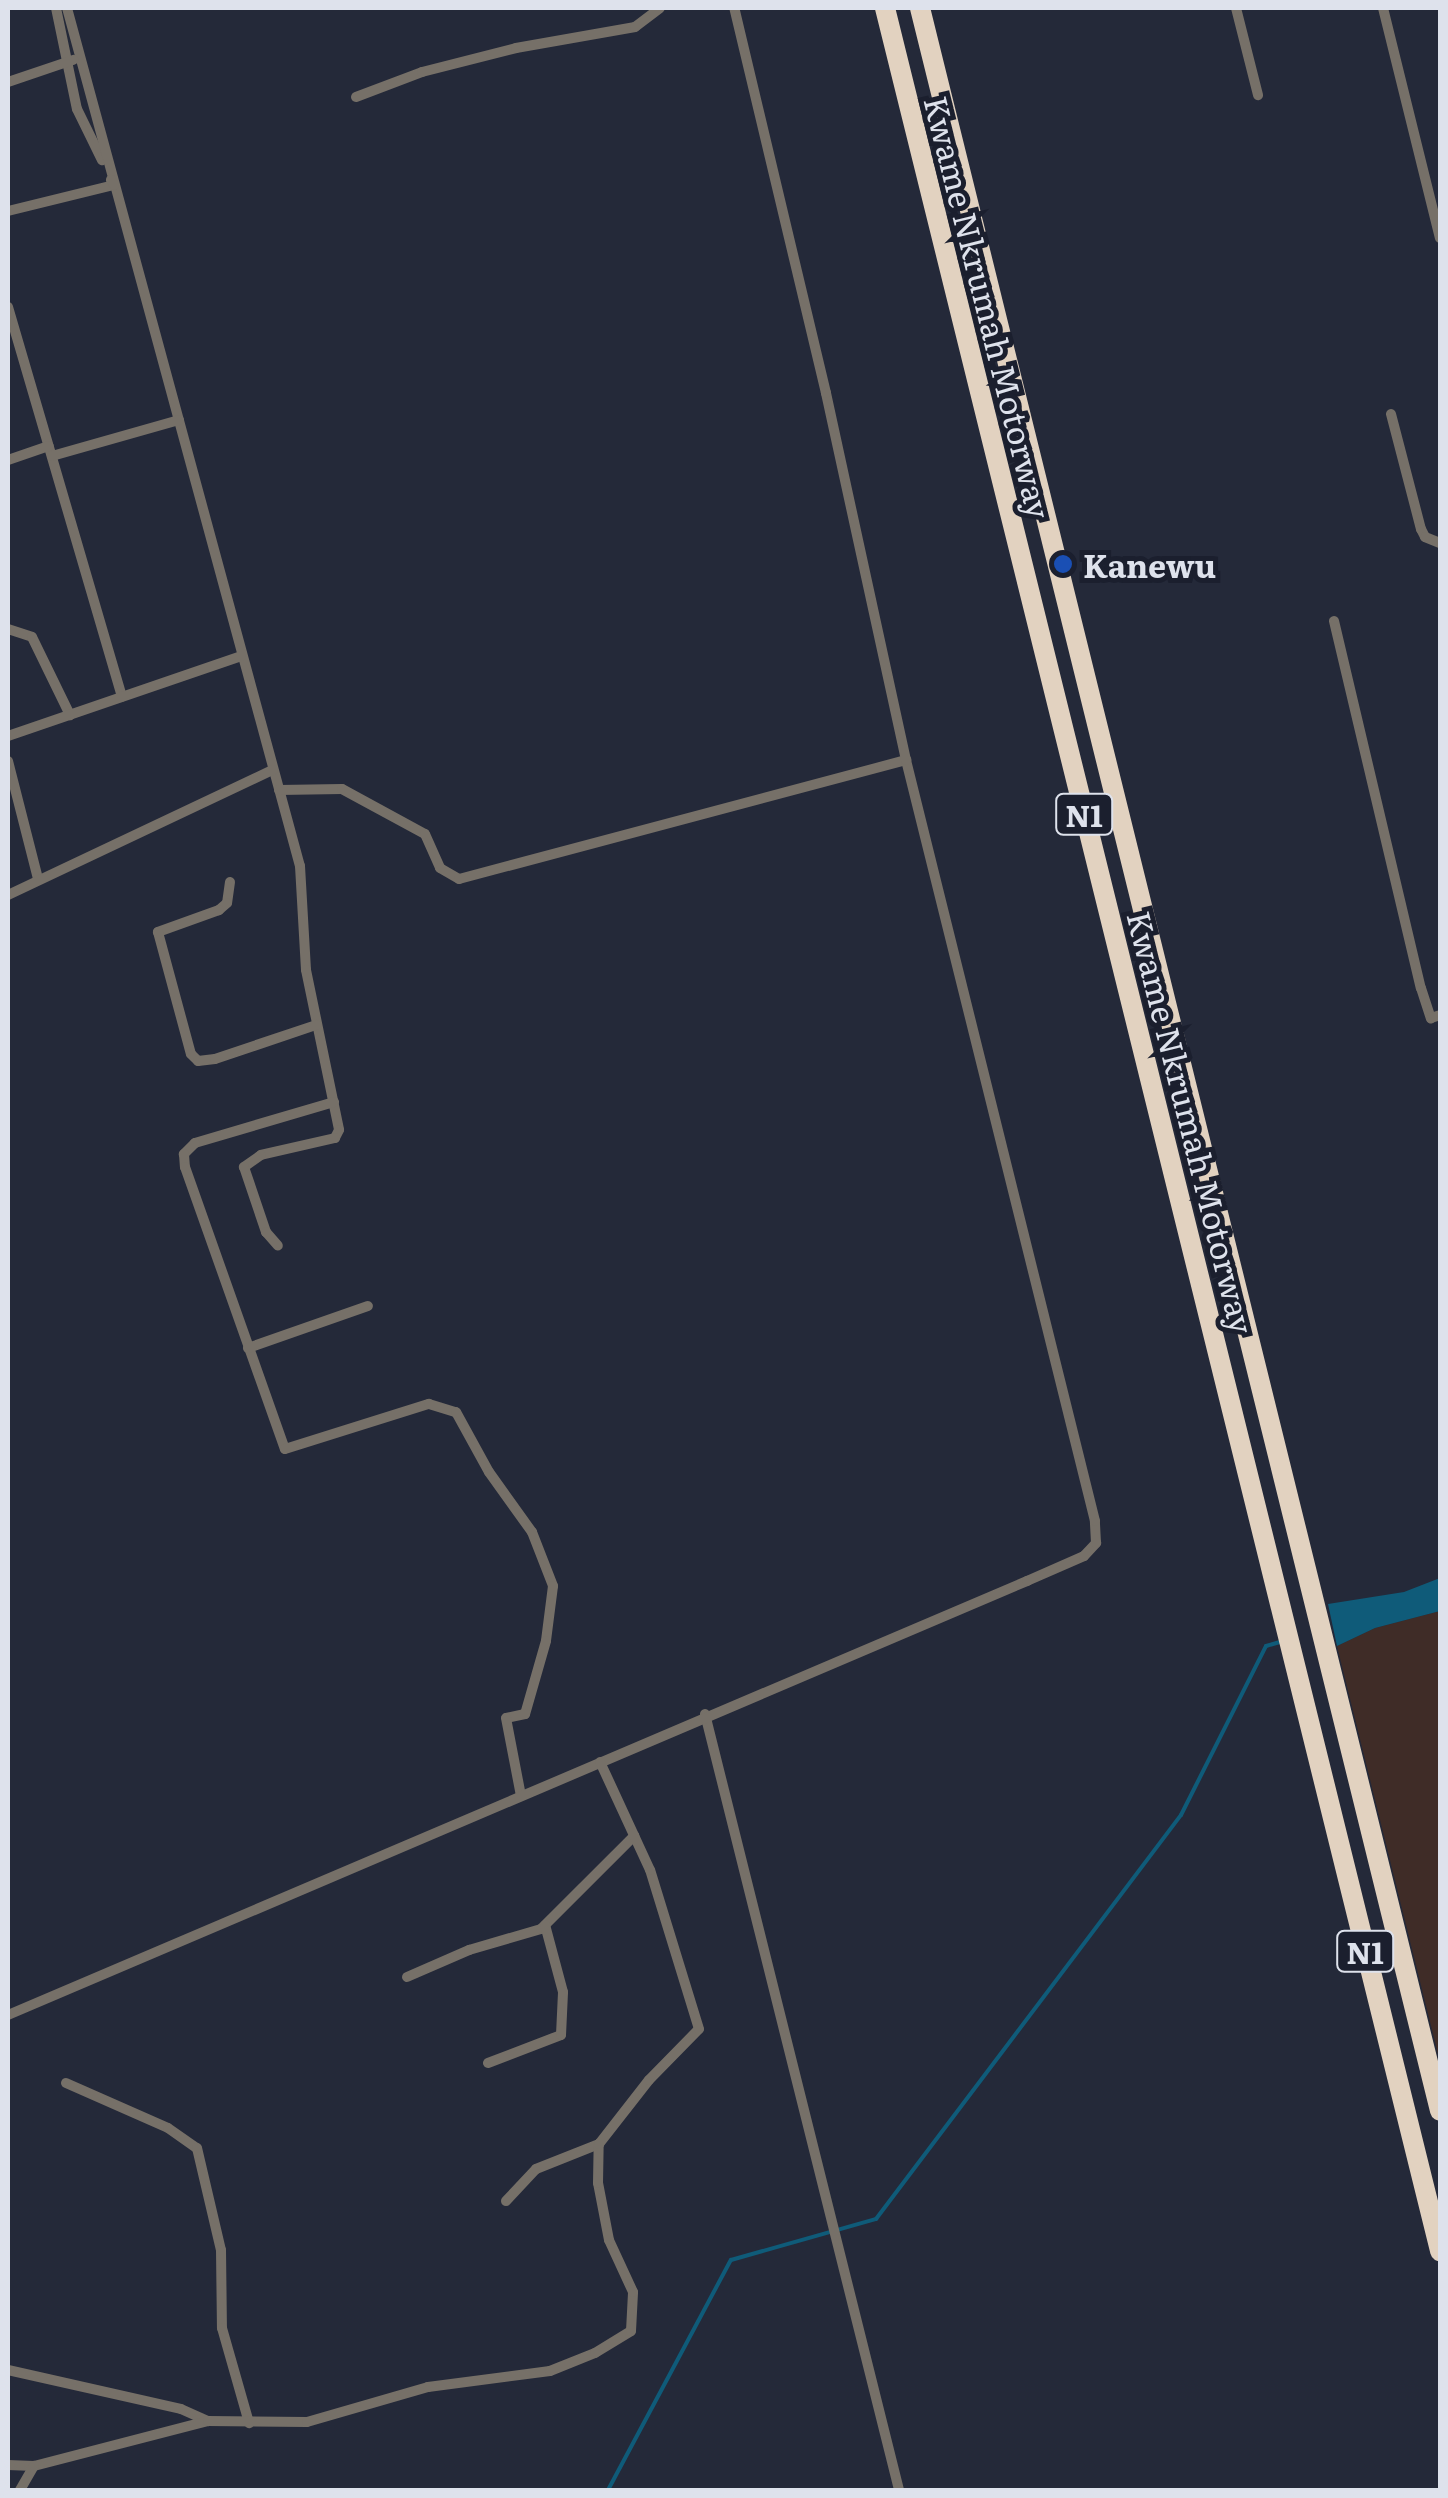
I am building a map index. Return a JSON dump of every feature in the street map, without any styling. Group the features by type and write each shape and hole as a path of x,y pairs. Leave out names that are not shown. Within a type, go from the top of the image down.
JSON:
{"highway":[{"name":"Kwame Nkrumah Motorway","path":"885,8 1440,2251"},
{"name":"Kwame Nkrumah Motorway","path":"920,8 1440,2111"}],"street":[{"path":"56,8 114,184 300,866 306,970 339,1121 335,1138 260,1156 244,1167 266,1232 278,1246"},
{"path":"66,8 74,59"},
{"path":"356,98 422,72 635,27 660,8"},
{"path":"8,2015 705,1714 1084,1556 1096,1543 1095,1521 906,760 734,8"},
{"path":"1236,8 1258,95"},
{"path":"1383,8 1440,238"},
{"path":"8,82 74,59"},
{"path":"8,211 114,184"},
{"path":"8,307 122,696"},
{"path":"1390,414 1421,528 1425,537 1440,543"},
{"path":"8,460 179,420"},
{"path":"1334,621 1421,988 1430,1018 1440,1015"},
{"path":"8,629 32,637 70,715"},
{"path":"8,736 241,656"},
{"path":"279,790 342,789 425,834 440,868 460,879 906,760"},
{"path":"8,761 38,880"},
{"path":"8,894 273,770"},
{"path":"230,882 227,903 219,910 158,932 190,1054 198,1061 215,1059 316,1025"},
{"path":"334,1102 194,1143 184,1154 286,1449 430,1404 456,1412 488,1472 532,1532 553,1586 546,1641 524,1714 506,1718 521,1796"},
{"path":"248,1348 368,1306"},
{"path":"705,1714 899,2490"},
{"path":"506,2201 536,2168 599,2144 649,2080 699,2029 650,1870 600,1762"},
{"path":"407,1977 470,1950 530,1935 545,1926 634,1836"},
{"path":"488,2063 561,2035 563,1992 545,1926"},
{"path":"66,2084 168,2128 197,2148 221,2250 222,2328 249,2423"},
{"path":"8,2465 34,2466 208,2421 307,2422 428,2386 550,2371 595,2353 631,2331 633,2292 609,2240 598,2183 599,2144"},
{"path":"8,2370 181,2409 208,2421"},
{"path":"20,2490 34,2466"}],"shaded area":[{"path":"1440,1611 1440,2062 1337,1646 1375,1628"}],"water":[{"path":"1440,1578 1440,1611 1375,1628 1337,1646 1328,1604 1404,1592"}],"waterway":[{"path":"608,2490 731,2260 876,2219 1181,1815 1266,1646 1283,1641"}],"place":[{"name":"Kanewu","path":"1063,564"}]}
